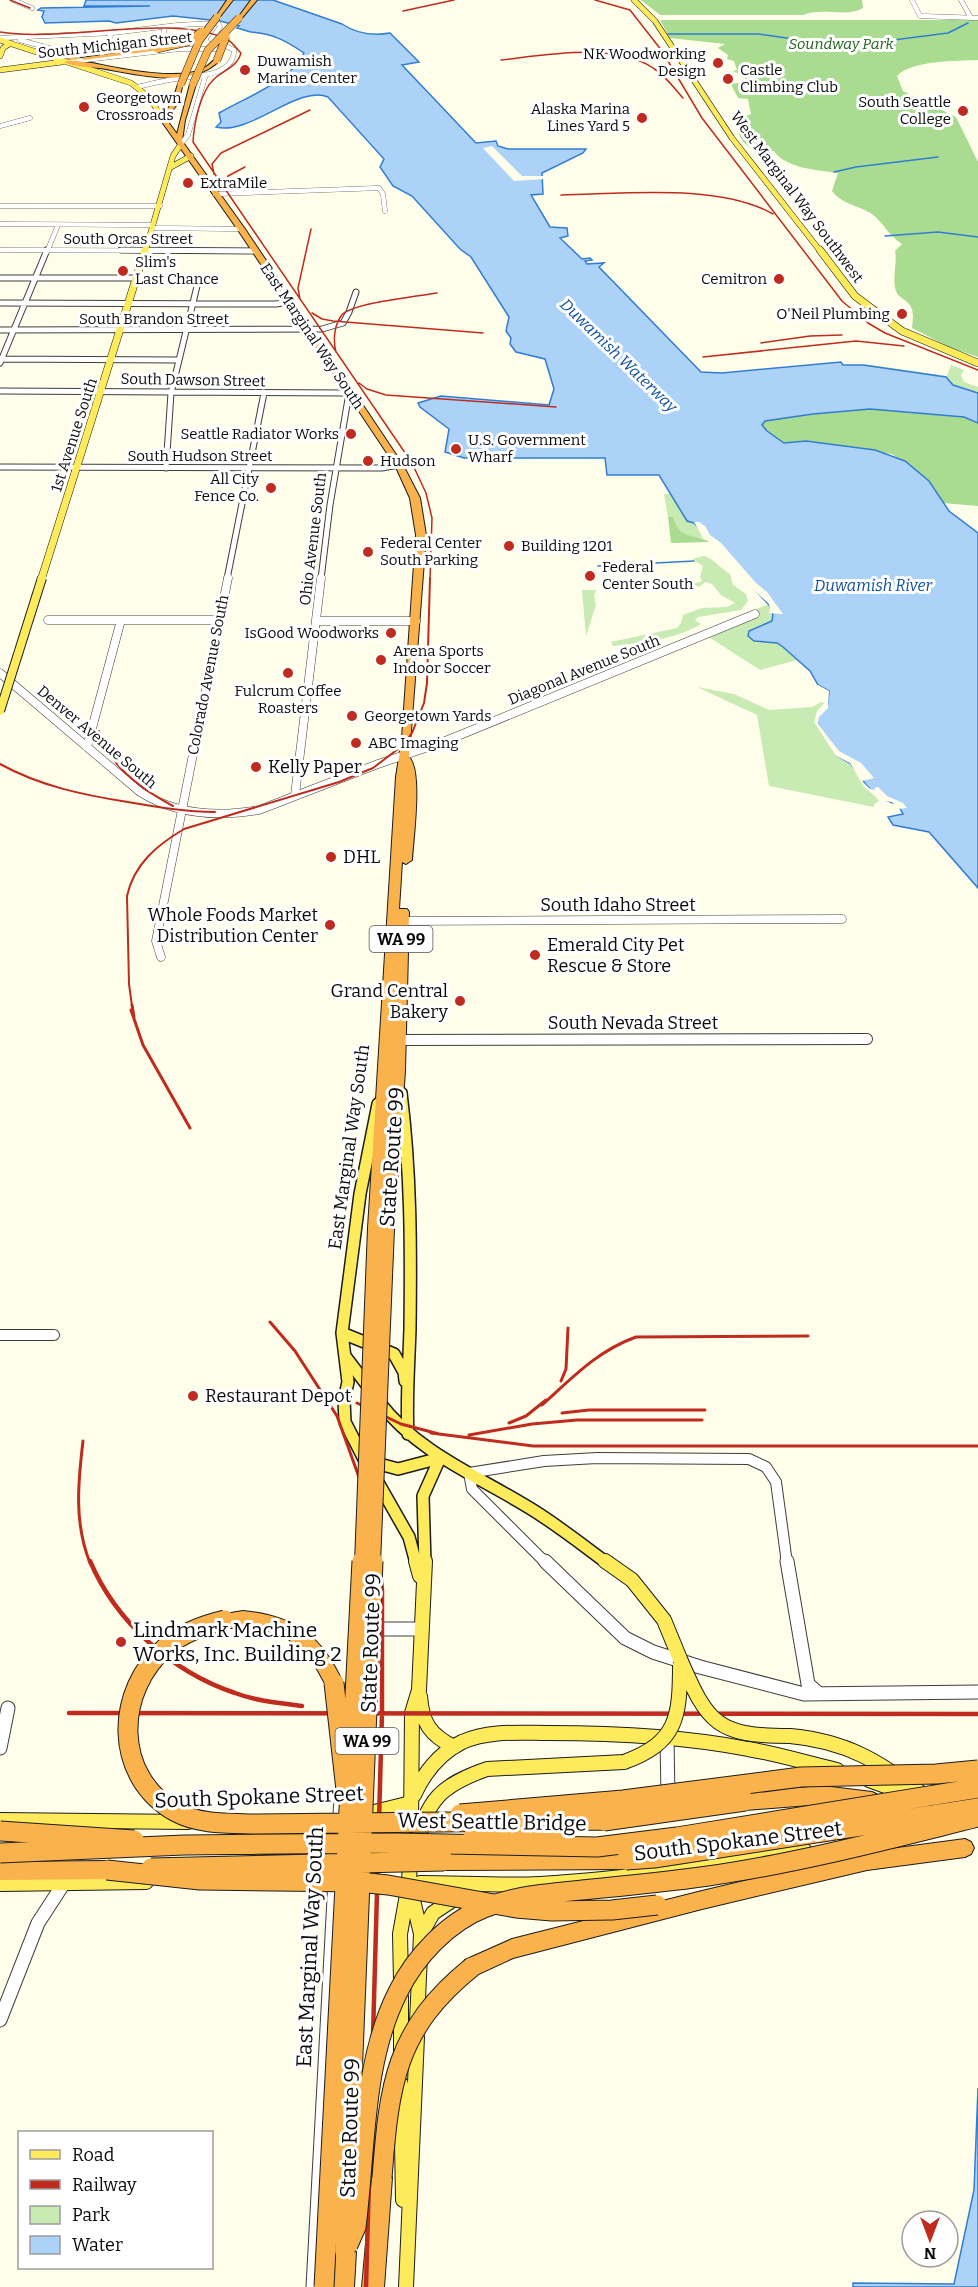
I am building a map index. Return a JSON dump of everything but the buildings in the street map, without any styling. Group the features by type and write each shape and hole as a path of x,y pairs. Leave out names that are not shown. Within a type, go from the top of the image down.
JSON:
{"highway":[{"path":"164,119 175,103 199,41 230,0"},
{"path":"180,142 182,120 193,84 207,52 254,0"},
{"path":"155,83 140,80 160,75 197,72 213,65 222,44 238,18"},
{"path":"67,62 161,49 192,39 217,20"},
{"path":"44,54 88,58"},
{"path":"67,62 89,63 160,75"},
{"name":"East Marginal Way South","path":"164,119 241,229 399,465 415,498 420,523 416,621 406,755 411,778 382,1083"},
{"name":"East Marginal Way South","path":"397,921 398,1071"},
{"name":"State Route 99","path":"324,2287 345,1817 370,1401 381,1228 398,1071"},
{"name":"State Route 99","path":"343,2287 381,1228 382,1083"},
{"path":"345,1817 340,1712 334,1683 324,1660 298,1634 264,1620 238,1618 211,1623 173,1642 143,1672 127,1711 127,1745 138,1776 155,1797 166,1806 191,1818 220,1823 612,1820"},
{"path":"371,1822 623,1800 801,1777 936,1774 978,1770"},
{"name":"West Seattle Bridge","path":"0,1853 184,1845 394,1843 608,1846 978,1788"},
{"path":"394,1843 541,1832 745,1801 823,1795 866,1800 914,1811 961,1827 978,1828"},
{"name":"West Seattle Bridge","path":"0,1871 106,1876 432,1861 626,1860 654,1858 978,1808"},
{"path":"345,2252 356,2227 376,2060 385,2023 399,1990 409,1974 445,1933 482,1909 528,1895 709,1876 829,1852 978,1817"},
{"path":"0,1831 184,1845"},
{"path":"373,2287 389,2101 404,2048 424,2012 452,1981 491,1957 512,1949 658,1909 867,1862 971,1848"},
{"path":"106,1876 358,1882 516,1908 552,1911 658,1909"}],"main road":[{"name":"West Marginal Way Southwest","path":"634,0 655,21 734,140 855,296 902,331 978,363"},
{"path":"1,42 11,43 138,87"},
{"path":"1,42 11,43"},
{"path":"0,56 1,42"},
{"name":"South Michigan Street","path":"0,70 67,62"},
{"name":"East Marginal Way South","path":"138,87 164,119"},
{"name":"1st Avenue South","path":"0,711 76,468 113,360 173,156 180,142"},
{"path":"171,167 180,159 190,156"},
{"name":"East Marginal Way South","path":"398,1071 408,1150 411,1214 409,1374 406,1402 408,1434"},
{"name":"East Marginal Way South","path":"382,1083 360,1194 342,1333 348,1382 344,1400 345,1422 368,1466 397,1511 409,1537 424,1592"},
{"path":"342,1333 394,1354 404,1372 406,1402"},
{"name":"East Marginal Way South","path":"344,1354 393,1420 408,1434 440,1458 536,1512 632,1580 650,1599 664,1620 680,1659 678,1699 671,1729 659,1745 624,1762 487,1769 453,1782 434,1797 423,1815 400,1934 406,2287"},
{"path":"354,1442 372,1462 388,1470 398,1470 440,1458"},
{"name":"East Marginal Way South","path":"406,2287 421,1934 409,1883 412,1713 419,1690 424,1592 423,1496 440,1458"},
{"path":"680,1659 699,1704 717,1723 746,1736 790,1736 824,1741 864,1752 935,1804"},
{"path":"419,1690 421,1713 427,1730 434,1738 454,1747"},
{"path":"411,1803 418,1784 430,1767 454,1747 471,1738 512,1733 608,1732 775,1754 848,1773 978,1822"},
{"name":"South Spokane Street","path":"0,1820 115,1822 345,1817 379,1813 411,1803"},
{"path":"223,1881 228,1820"},
{"path":"106,1876 115,1822"},
{"name":"South Spokane Street","path":"0,1884 64,1883 106,1876 223,1881 335,1879 487,1885 548,1883 671,1870 802,1850 887,1847 971,1848"},
{"path":"421,1934 428,1917 442,1904 487,1885"}],"street":[{"path":"13,0 32,8"},
{"path":"912,0 919,15 923,17 978,18"},
{"path":"961,0 971,18"},
{"path":"1,42 17,38 165,28 217,20 220,27 211,39 234,50 234,57 229,64 205,77 176,79 138,87"},
{"path":"161,49 165,28"},
{"path":"102,54 112,33"},
{"path":"17,38 56,51 64,36"},
{"path":"11,43 17,38"},
{"name":"South Michigan Street","path":"67,62 161,49"},
{"name":"South Michigan Street","path":"56,51 76,56 161,49 234,50"},
{"name":"1st Avenue South","path":"180,142 188,135 205,77"},
{"path":"0,126 30,118"},
{"path":"215,194 379,188 383,194 385,211"},
{"path":"0,206 160,206"},
{"path":"0,224 241,229"},
{"path":"58,225 1,361 177,360"},
{"name":"South Orcas Street","path":"0,250 255,251"},
{"path":"0,278 199,278 177,360 171,393 166,468"},
{"path":"308,330 343,324 356,292"},
{"path":"0,303 289,302"},
{"name":"South Brandon Street","path":"0,330 308,330"},
{"name":"South Dawson Street","path":"0,391 349,393"},
{"name":"Colorado Avenue South","path":"161,957 156,941 264,393"},
{"name":"Ohio Avenue South","path":"295,795 335,468 349,393"},
{"name":"South Hudson Street","path":"0,468 382,468 399,465"},
{"name":"Diagonal Avenue South","path":"182,811 195,813 251,812 406,755 756,614"},
{"path":"48,620 219,620"},
{"path":"87,747 121,620"},
{"path":"317,621 416,621"},
{"name":"Denver Avenue South","path":"0,673 143,795 159,804 182,811"},
{"name":"South Idaho Street","path":"397,921 842,920"},
{"name":"South Nevada Street","path":"399,1040 867,1039"},
{"path":"0,1335 54,1335"},
{"path":"817,1692 808,1684 806,1674 790,1587 778,1488 771,1470 763,1464 749,1459 597,1458 544,1461 469,1473 472,1490 625,1638 653,1652 700,1667 804,1694 817,1692 978,1692"},
{"name":"East Marginal Way South","path":"313,2287 335,1879 345,1817 368,1500 368,1466"},
{"path":"357,1629 422,1629"},
{"path":"0,1748 8,1708"},
{"path":"667,1739 671,1870"},
{"path":"0,2020 38,1923 64,1883"}],"green space":[{"path":"641,0 862,0 863,8 849,12 818,12 803,15 660,15"},
{"name":"Soundway Park","path":"660,20 978,20 978,60 923,64 897,76 903,91 956,117 978,162 978,357 949,347 912,328 911,307 898,295 894,279 895,251 902,244 872,214 836,196 832,191 838,173 795,165 786,162 774,151 751,148 746,145 737,129 749,122 746,116 751,114 748,99 738,98 731,84 745,82 745,76 733,71 737,70 734,61 727,59 728,55 718,48 725,44 670,38"},
{"path":"863,365 947,376 951,365 964,370 961,375 964,382 978,387 978,408"},
{"path":"870,409 964,417 978,423 978,506 943,503 929,481 892,454 806,441 784,443 762,425 765,421"},
{"path":"671,486 704,538 684,533 678,528 673,518 668,517 664,494 669,494"},
{"path":"668,517 673,517 683,533 710,542 671,543"},
{"path":"704,556 730,574 733,585 746,594 748,601 741,610 698,617 695,620 701,624 670,637 613,646 611,642 677,628 683,615 702,608 727,607 735,603 721,595 712,584 705,582 699,587 692,584 702,581 700,577 703,566 692,559"},
{"path":"582,590 596,590 594,596 596,605 586,636"},
{"path":"769,604 820,638 850,763 879,801 874,804 874,807 769,786 757,715 697,687 734,694 769,710 812,707 821,702 828,704 827,688 818,685 810,671 797,660 760,670 701,632"}],"water":[{"name":"Duwamish River","path":"86,0 273,0 359,32 390,33 419,62 402,65 476,143 496,141 498,146 508,149 586,149 583,153 542,173 543,194 531,195 550,227 567,228 568,236 560,238 582,259 592,260 585,261 587,264 604,263 599,267 701,372 722,373 841,362 843,365 863,365 946,377 953,385 978,393 978,423 964,417 870,409 765,421 762,425 784,443 806,441 875,450 905,461 929,481 949,511 978,533 978,888 929,832 893,825 888,817 903,814 898,805 883,799 867,786 850,763 837,756 817,722 819,711 828,704 829,691 818,685 810,671 783,647 777,643 754,641 748,636 749,631 772,621 773,614 769,605 694,523 687,521 659,475 607,475 605,458 464,458 445,452 449,429 418,403 441,396 549,405 554,389 545,359 516,352 510,344 511,338 506,331 509,317 471,257 460,249 412,196 393,186 380,167 384,159 328,97 316,95 303,97 244,124 229,128 216,127 221,122 219,113 278,81 289,72 304,53 279,38 247,31 237,28 239,26 220,21 173,16 116,23 109,21 45,23 42,17 44,11 38,10 41,8 150,6 84,6"},
{"path":"978,2088 978,2287 853,2287 853,2283 954,2284 957,2269 960,2269 960,2256 974,2190"}],"pier":[{"path":"492,146 522,176 545,176 545,179 514,181 483,148"},
{"path":"694,522 705,526 710,535 721,543 756,583 767,592 783,614 768,613 769,604 703,538"},
{"path":"818,685 829,691 828,708 819,717 818,723 827,736 839,751 861,763 874,778 862,781 869,788 874,790 878,787 887,796 903,803 907,808 898,809 892,802 881,801 864,787 850,763 836,756 814,722 817,711 826,701 826,692 815,686"}],"waterway":[{"path":"668,34 758,34 815,42 870,43 948,33 968,23"},
{"path":"834,172 856,167 938,157"},
{"path":"885,236 938,232 978,237"},
{"path":"598,566 694,561"}],"railway":[{"path":"10,0 30,8"},
{"path":"403,11 454,0"},
{"path":"595,0 630,10 662,51 702,118 842,301 868,323 885,333 978,370"},
{"path":"0,32 55,34 179,28 205,32 228,40 241,53 236,62 214,79 205,92 196,118 193,142 214,172"},
{"path":"501,60 579,52 619,55 653,68 683,98"},
{"path":"214,172 212,164 221,153 310,110"},
{"path":"227,192 224,185 228,176 245,167"},
{"path":"214,172 227,192"},
{"path":"227,192 300,299"},
{"path":"561,195 641,192 699,194 751,204 773,214"},
{"path":"300,299 298,288 311,229"},
{"path":"339,321 347,311 357,307 437,293"},
{"path":"300,299 336,351"},
{"path":"312,313 322,319 339,321"},
{"path":"336,351 334,338 339,321"},
{"path":"339,321 483,333"},
{"path":"761,343 810,336 842,335"},
{"path":"703,357 856,341 904,346"},
{"path":"336,351 412,463 426,493 432,518 430,579"},
{"path":"359,383 367,389 386,395 556,407"},
{"path":"132,1006 129,984 127,896 135,874 148,856 184,829 339,782 373,768 402,746 412,733 424,703 427,683 430,578"},
{"path":"99,731 104,744 118,766 128,776 173,806"},
{"path":"0,764 46,784 78,793 160,807 215,812"},
{"path":"132,1005 134,1017"},
{"path":"131,1010 143,1045 190,1128"},
{"path":"270,1322 295,1351 337,1416 369,1505 380,1563"},
{"path":"561,1381 566,1369 568,1328"},
{"path":"542,1405 597,1358 636,1337 808,1336"},
{"path":"509,1423 526,1416 546,1400"},
{"path":"357,1403 401,1424 439,1434"},
{"path":"562,1413 589,1410 705,1410"},
{"path":"469,1435 532,1424 577,1420 702,1420"},
{"path":"431,1433 533,1446 978,1446"},
{"path":"83,1441 79,1518 90,1563"},
{"path":"90,1561 101,1583 131,1624 168,1658 212,1684 243,1696 302,1706"},
{"path":"379,1561 382,1590 382,1713"},
{"path":"69,1713 382,1713"},
{"path":"366,2287 382,1713"},
{"path":"382,1713 978,1714"}],"place":[{"name":"NK Woodworking Design","path":"718,63"},
{"name":"Duwamish Marine Center","path":"245,70"},
{"name":"Castle Climbing Club","path":"728,79"},
{"name":"Georgetown Crossroads","path":"84,107"},
{"name":"South Seattle College","path":"963,111"},
{"name":"Alaska Marina Lines Yard 5","path":"642,118"},
{"name":"ExtraMile","path":"188,183"},
{"name":"Slim's Last Chance","path":"123,271"},
{"name":"Cemitron","path":"779,279"},
{"name":"O'Neil Plumbing","path":"902,314"},
{"name":"Seattle Radiator Works","path":"351,434"},
{"name":"U.S. Government Wharf","path":"456,449"},
{"name":"Hudson","path":"368,461"},
{"name":"All City Fence Co.","path":"271,488"},
{"name":"Building 1201","path":"509,546"},
{"name":"Federal Center South Parking","path":"368,552"},
{"name":"Federal Center South","path":"590,576"},
{"name":"IsGood Woodworks","path":"391,633"},
{"name":"Arena Sports Indoor Soccer","path":"381,660"},
{"name":"Fulcrum Coffee Roasters","path":"288,673"},
{"name":"Georgetown Yards","path":"352,716"},
{"name":"ABC Imaging","path":"356,743"},
{"name":"Kelly Paper","path":"256,767"},
{"name":"DHL","path":"331,857"},
{"name":"Whole Foods Market Distribution Center","path":"330,925"},
{"name":"Emerald City Pet Rescue & Store","path":"535,955"},
{"name":"Grand Central Bakery","path":"460,1001"},
{"name":"Restaurant Depot","path":"193,1396"},
{"name":"Lindmark Machine Works, Inc. Building 2","path":"121,1642"}],"water label":[{"name":"Duwamish Waterway","path":"619,355"}]}
